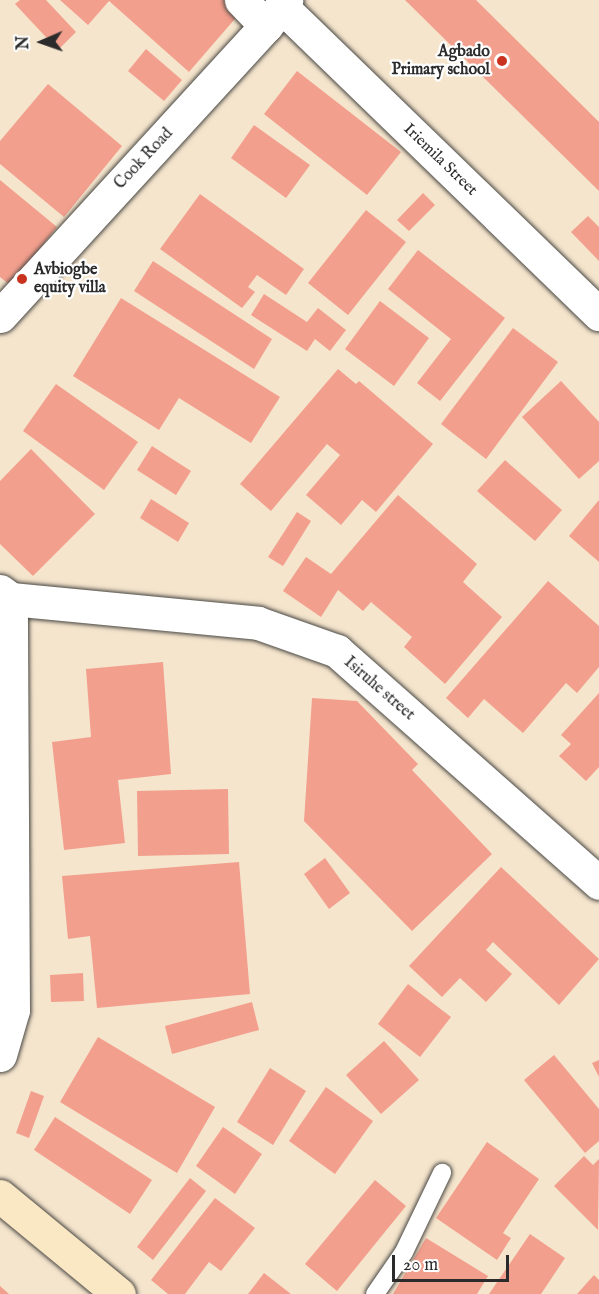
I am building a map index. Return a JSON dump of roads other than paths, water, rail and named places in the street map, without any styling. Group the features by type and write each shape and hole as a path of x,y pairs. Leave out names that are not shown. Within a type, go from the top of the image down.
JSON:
{"street":[{"name":"Iriemila Street","path":"241,0 278,11 599,314"},
{"name":"Cook Road","path":"0,316 278,11"},
{"name":"Isiruhe street","path":"6,595 258,623 337,651 599,883"},
{"path":"0,1055 12,1010 6,595"},
{"path":"0,1196 119,1294"}],"lane":[{"path":"375,1294 404,1252 442,1173"}],"place":[{"name":"Agbado Primary school","path":"502,61"},
{"name":"Avbiogbe equity villa","path":"22,279"}]}
